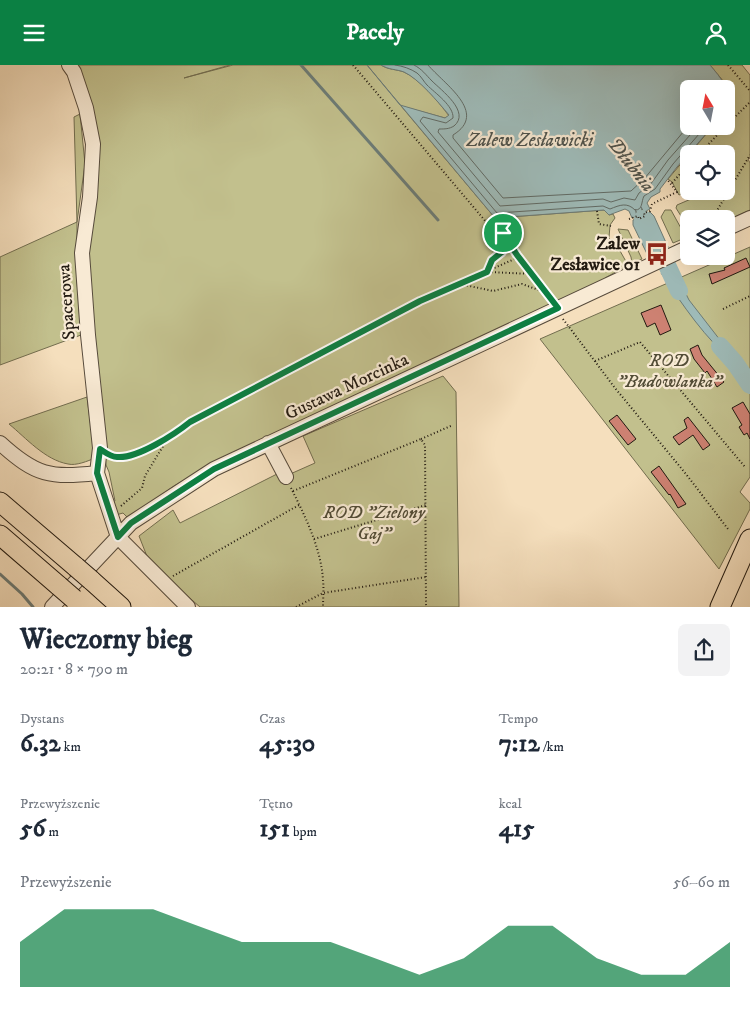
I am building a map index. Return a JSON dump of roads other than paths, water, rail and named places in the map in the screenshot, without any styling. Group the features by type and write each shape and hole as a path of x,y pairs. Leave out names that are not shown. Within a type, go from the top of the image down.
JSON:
{"highway":[{"path":"0,502 121,607"},
{"path":"0,535 78,603"},
{"path":"720,607 750,539"}],"street":[{"name":"Spacerowa","path":"69,65 74,72 86,108 93,144 90,197 82,253 88,335 100,449 97,473 118,537"},
{"path":"735,225 750,218"},
{"name":"Gustawa Morcinka","path":"52,607 131,523 189,483 268,443 680,251"},
{"path":"0,443 22,462 44,473 66,476 97,473"},
{"path":"268,443 286,477"},
{"path":"118,537 188,607"}],"water":[{"path":"367,65 401,105 400,105"},
{"name":"Zalew Zesławicki","path":"381,65 710,65 722,80 680,80 680,135 705,135 696,145 680,145 680,164 660,189 660,192 651,197 647,203 650,209 644,212 641,207 643,215 639,217 635,209 637,216 632,218 629,211 625,209 609,215 604,210 495,218 401,105 445,118 449,115 428,91 410,75"},
{"path":"650,212 654,216 668,247 648,256 633,225 633,220 638,218 640,221 645,218 659,249 646,214"},
{"path":"673,267 675,278 679,280 689,300 727,349 735,363 704,332 661,273"}],"waterway":[{"path":"301,65 438,220"},
{"name":"Dłubnia","path":"643,219 679,291"},
{"name":"Dłubnia","path":"720,346 735,363 750,385"},
{"path":"0,574 33,607"}],"place":[{"name":"Zalew Zesławice 01","path":"657,254"}],"park label":[{"name":"ROD \"Budowlanka\"","path":"669,372"},
{"name":"ROD \"Zielony Gaj\"","path":"374,523"}]}
